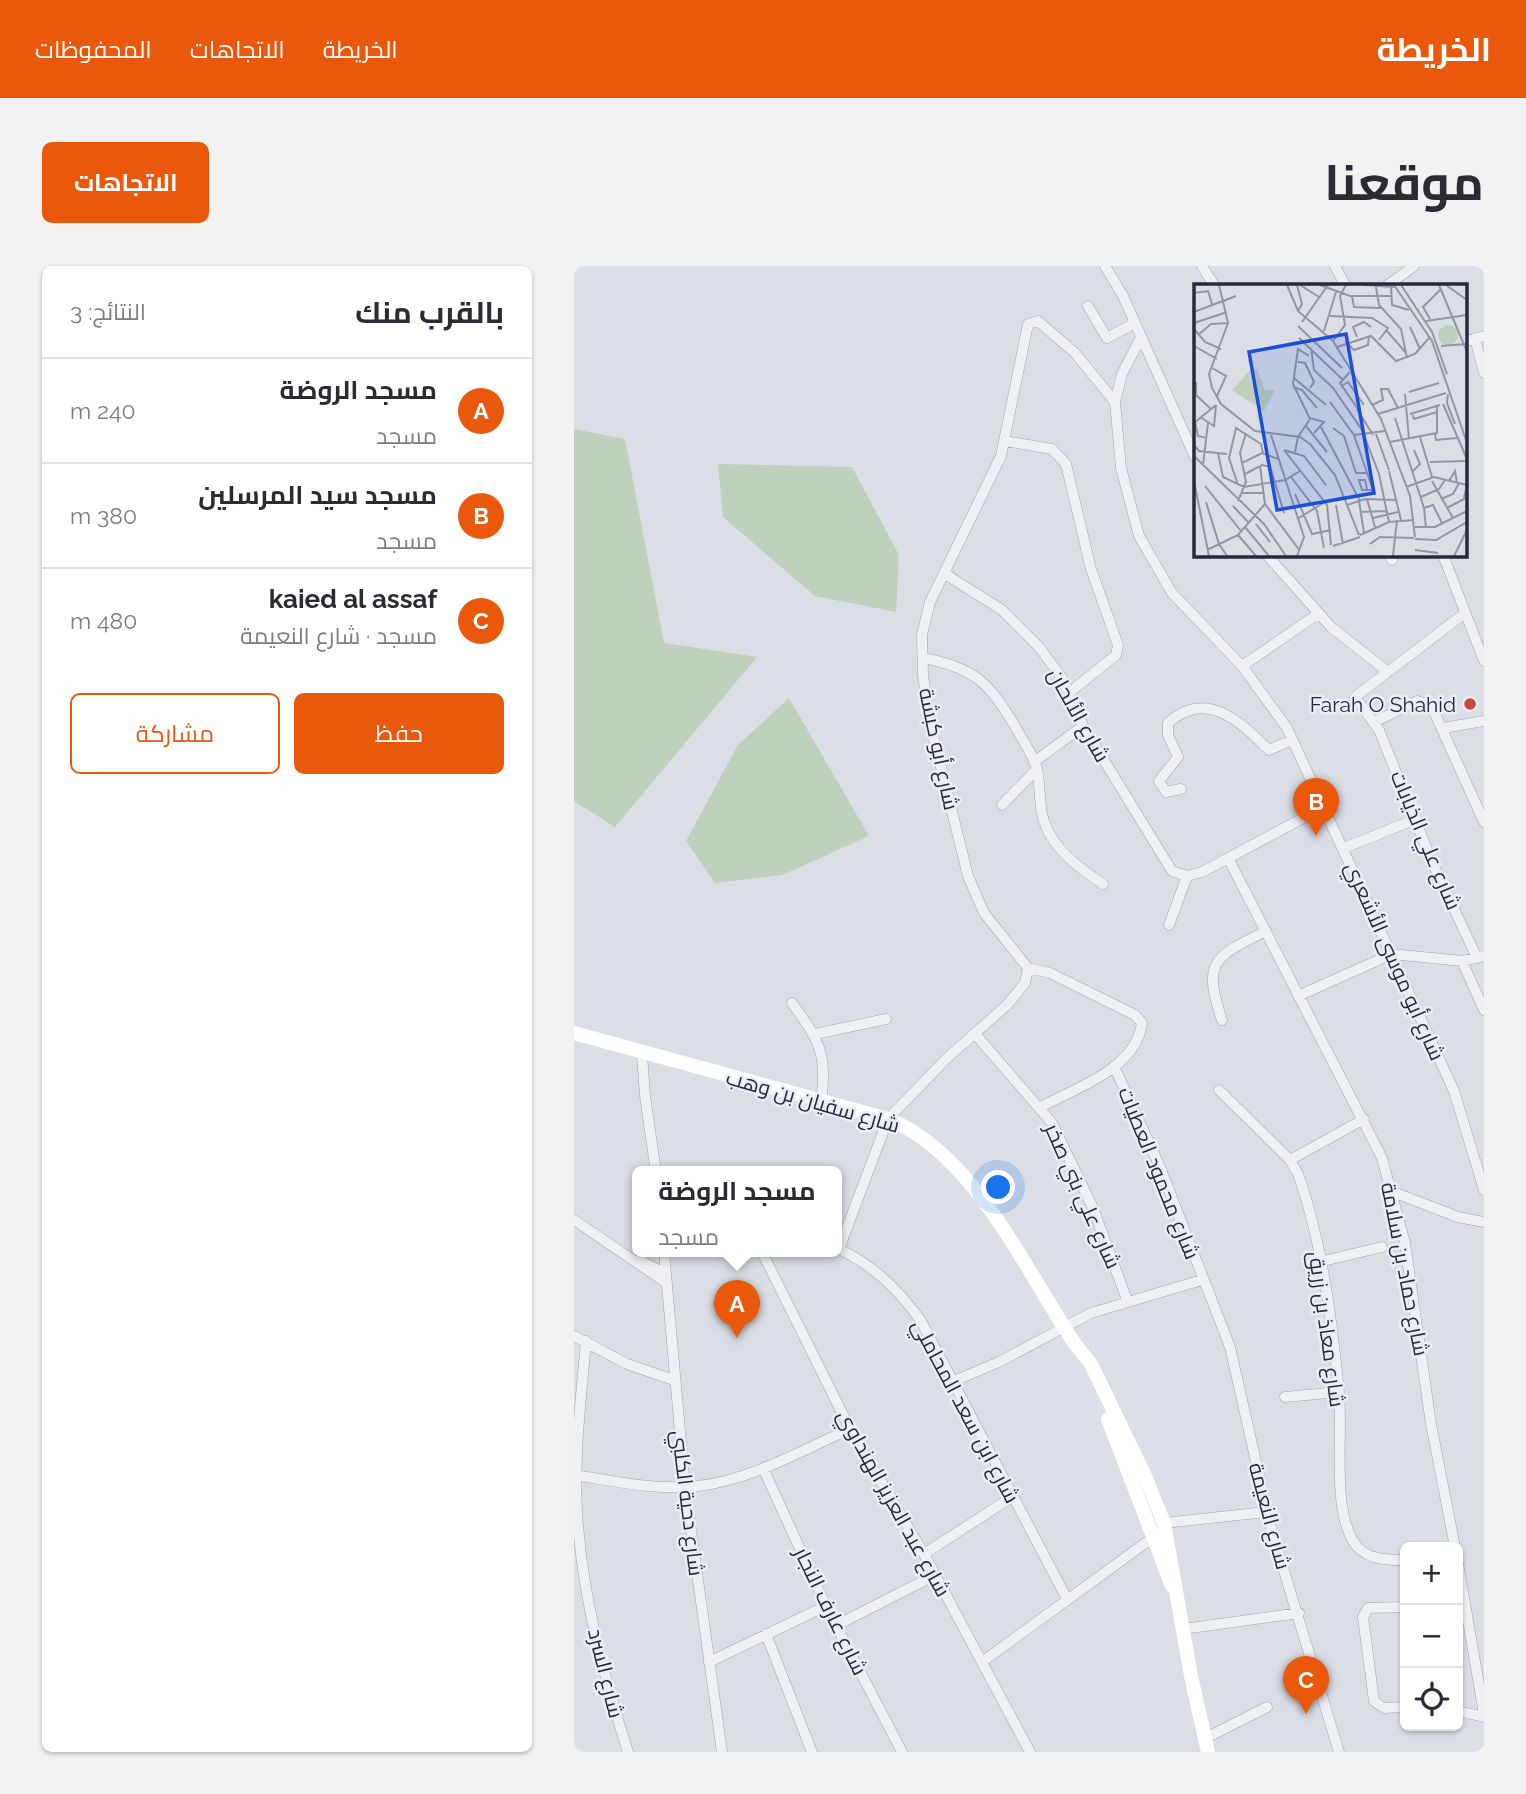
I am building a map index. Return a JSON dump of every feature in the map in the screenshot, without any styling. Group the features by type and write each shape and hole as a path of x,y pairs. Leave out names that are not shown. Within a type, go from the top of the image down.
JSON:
{"street":[{"path":"1105,266 1135,323 1194,454"},
{"path":"1202,266 1213,284"},
{"path":"1335,266 1344,284"},
{"path":"1389,284 1403,270 1414,266"},
{"path":"1088,306 1107,338 1135,323"},
{"name":"شارع أبو كبشة","path":"1028,968 984,913 968,876 929,719 923,658 925,616 991,479 1005,441 1026,333 1031,321 1044,325 1063,340 1115,402"},
{"name":"شارع أبو موسى الأشعري","path":"1141,337 1122,374 1115,402 1123,478 1139,537 1172,593 1242,666 1277,712 1292,740 1454,1091 1484,1190"},
{"path":"1475,338 1484,373"},
{"path":"1005,441 1052,449 1066,464 1091,569 1118,645 1116,655 1070,692"},
{"path":"1268,556 1344,640 1388,672 1465,613"},
{"path":"1443,556 1484,661"},
{"name":"شارع الألحان","path":"945,574 1017,623 1039,647 1070,692 1083,726 1166,864 1176,874 1187,876"},
{"path":"1242,666 1318,614"},
{"path":"923,658 962,668 985,682 1036,765 1041,815 1048,831 1076,866 1103,884"},
{"name":"شارع علي الذيابات","path":"1388,672 1357,694 1356,699 1374,722 1481,957"},
{"path":"1374,722 1417,701 1431,705 1484,822"},
{"path":"1181,789 1166,792 1158,781 1178,757 1168,735 1168,723 1192,708 1208,708 1244,725 1269,750 1279,748 1292,740"},
{"path":"1443,728 1484,721"},
{"path":"1002,805 1036,765 1083,726"},
{"path":"1169,925 1187,876 1228,858 1322,807"},
{"path":"1343,848 1416,819"},
{"name":"شارع حماد بن سلامة","path":"1228,858 1377,1144 1393,1192 1405,1243 1431,1424 1454,1542"},
{"path":"1223,1020 1212,985 1216,963 1230,950 1266,931"},
{"path":"1298,996 1392,954 1462,961 1481,957"},
{"path":"1462,961 1484,1010"},
{"path":"842,1239 888,1119 1016,994 1028,978 1028,968"},
{"name":"شارع محمود العطيات","path":"1028,968 1050,973 1140,1019 1142,1026 1133,1047 1114,1066 1041,1107"},
{"path":"792,1003 815,1034 824,1058 821,1101"},
{"path":"815,1034 886,1019"},
{"name":"شارع سفيان بن وهب","path":"574,1033 904,1125 931,1144 969,1184 1096,1374 1145,1476 1164,1523 1207,1748"},
{"name":"شارع علي بني صخر","path":"975,1034 1041,1107 1090,1202 1127,1300"},
{"path":"642,1054 645,1096 657,1166"},
{"name":"شارع محمود العطيات","path":"1114,1066 1160,1167 1202,1280"},
{"name":"شارع معاذ بن زريق","path":"1219,1090 1290,1160 1301,1182 1319,1262 1339,1392 1343,1507 1350,1535 1356,1545 1369,1555 1400,1559"},
{"path":"1290,1160 1364,1119"},
{"path":"1393,1192 1458,1217 1484,1222"},
{"path":"574,1220 628,1258 666,1278"},
{"path":"1319,1262 1382,1247"},
{"name":"شارع ابن سعد المحاملي","path":"842,1251 874,1270 906,1302 936,1345 1012,1497 1067,1599"},
{"path":"642,1261 649,1257"},
{"name":"شارع دحية الكلبي","path":"664,1257 685,1487 722,1752"},
{"name":"شارع عبد العزيز الهنداوي","path":"764,1257 850,1429 924,1554 1029,1752"},
{"path":"628,1258 642,1261 666,1278"},
{"path":"954,1381 1063,1327 1127,1300 1202,1280"},
{"name":"شارع النعيمة","path":"1202,1280 1220,1319 1238,1375 1266,1512 1339,1752"},
{"path":"574,1336 627,1364 674,1380"},
{"name":"شارع السرد","path":"586,1341 575,1475 577,1515 598,1657 628,1752"},
{"name":"شارع سفيان بن وهب","path":"1074,1344 1154,1536 1167,1578 1175,1591"},
{"path":"1285,1397 1339,1392"},
{"path":"575,1475 685,1487 709,1484 763,1468 850,1429"},
{"name":"شارع عارف النجار","path":"763,1468 826,1606 902,1752"},
{"path":"924,1554 1012,1497"},
{"path":"1164,1523 1266,1512"},
{"path":"982,1662 1154,1536"},
{"path":"837,1625 935,1575"},
{"path":"1463,1592 1484,1716 1463,1713"},
{"path":"709,1662 826,1606"},
{"path":"1400,1607 1368,1608 1363,1617 1374,1701 1384,1708 1400,1707"},
{"path":"1183,1629 1299,1614"},
{"path":"766,1634 812,1752"},
{"path":"1207,1748 1267,1707"}],"green space":[{"path":"574,429 625,439 664,643 757,657 615,827 574,801"},
{"path":"718,464 852,467 899,555 896,612 815,596 723,517"},
{"path":"789,698 869,836 782,875 715,883 686,841 738,745"}],"place":[{"name":"Farah O Shahid","path":"1470,704"},
{"name":"مسجد سيد المرسلين","path":"1316,836"},
{"name":"مسجد الروضة","path":"737,1338"},
{"name":"kaied al assaf","path":"1306,1714"}]}
